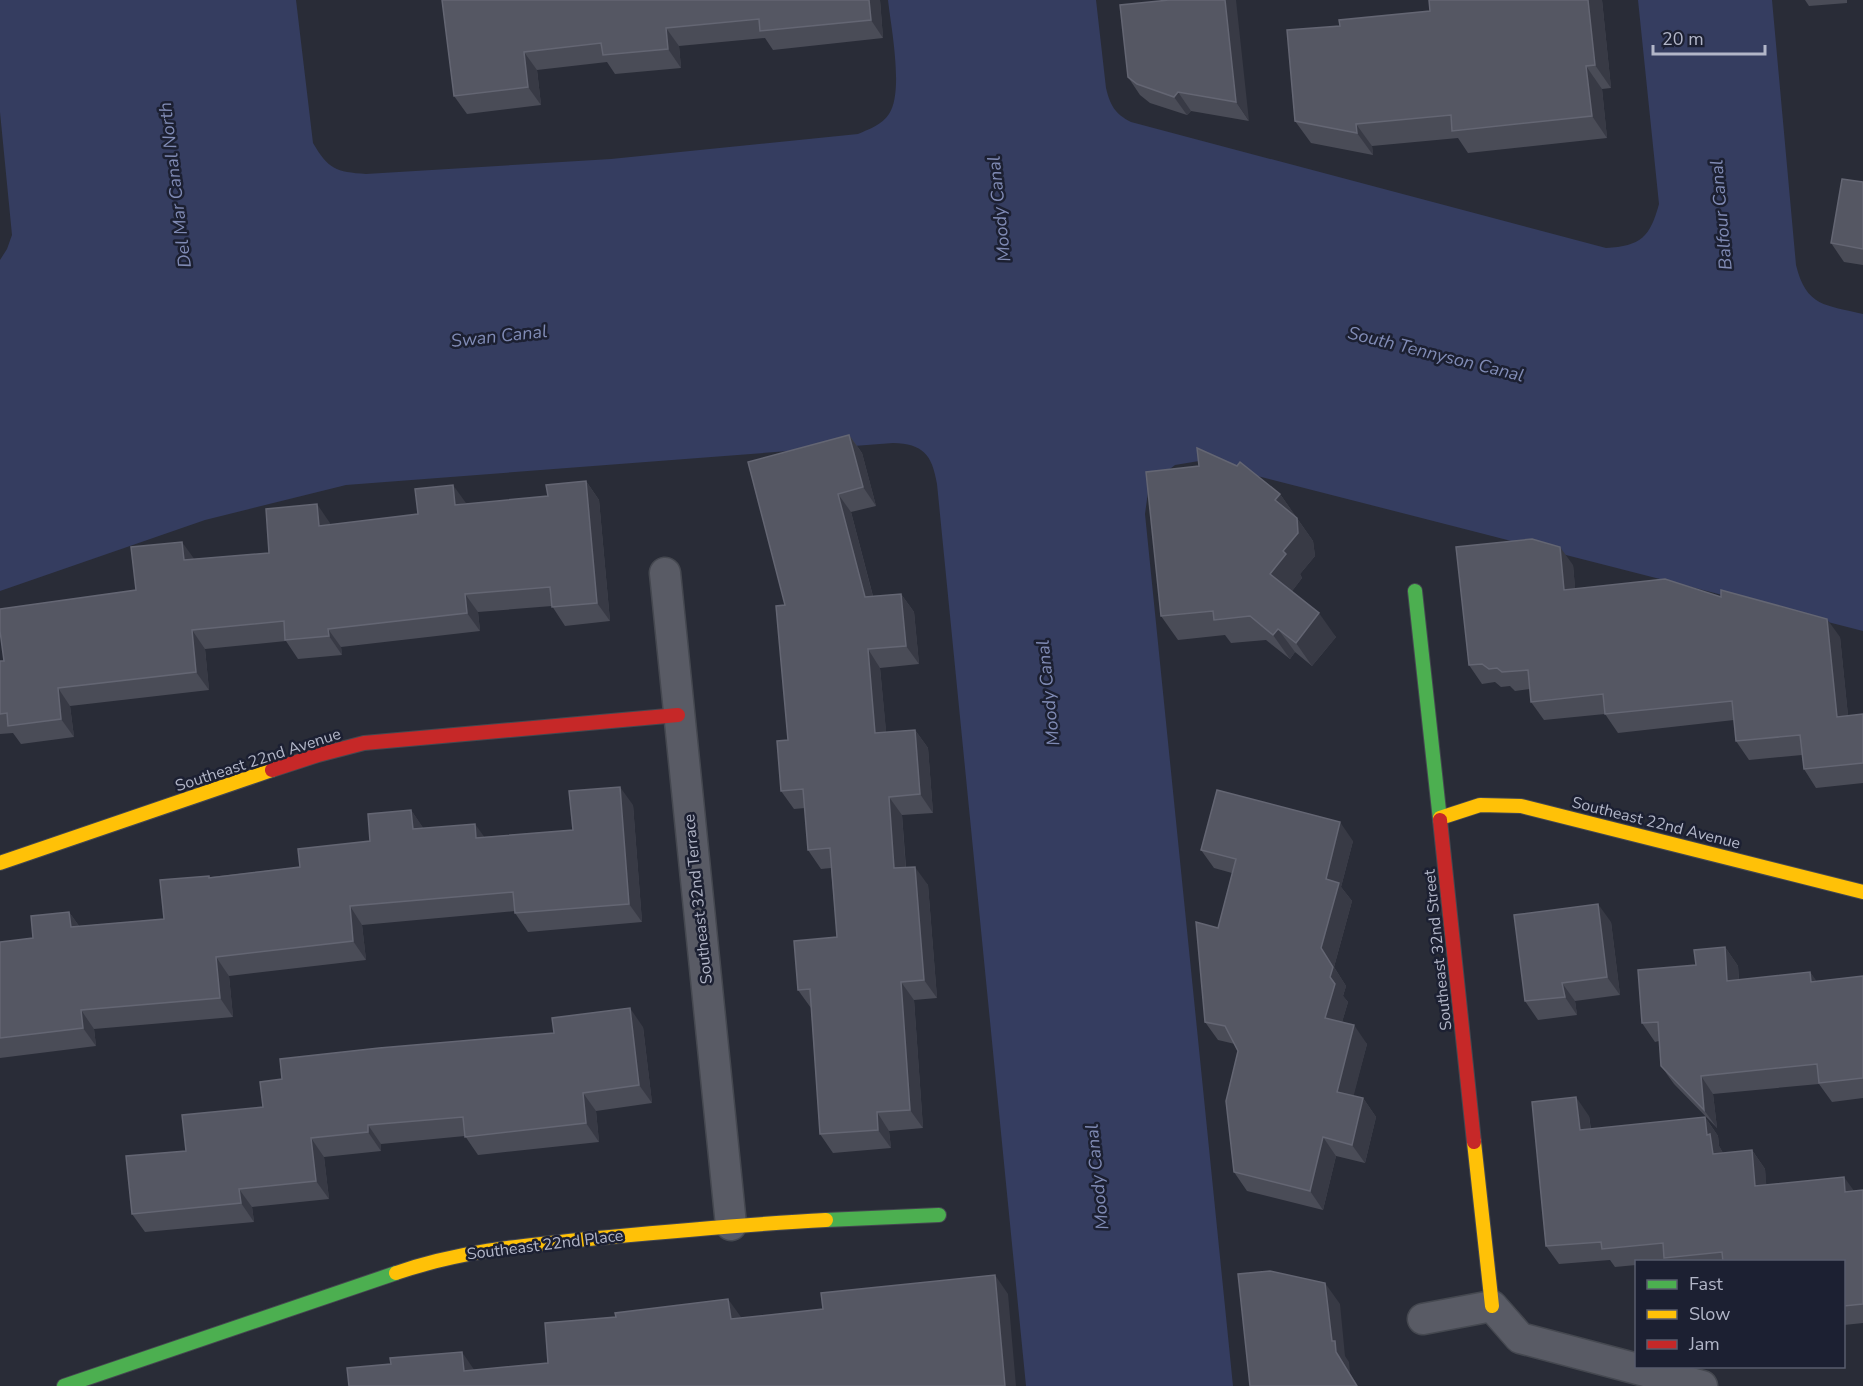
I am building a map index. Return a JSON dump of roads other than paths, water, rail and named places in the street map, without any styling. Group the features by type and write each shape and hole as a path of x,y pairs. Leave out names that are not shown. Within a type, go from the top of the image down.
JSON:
{"street":[{"name":"Southeast 32nd Terrace","path":"665,573 731,1225"},
{"name":"Southeast 32nd Street","path":"1415,591 1492,1306"},
{"name":"Southeast 22nd Avenue","path":"0,863 318,755 364,743 678,715"},
{"name":"Southeast 22nd Avenue","path":"1440,818 1480,805 1521,806 1863,892"},
{"name":"Southeast 22nd Place","path":"64,1386 418,1265 451,1257 505,1247 731,1225 939,1215"},
{"path":"1423,1319 1492,1306 1520,1338 1702,1386"}],"water":[{"path":"0,0 296,0 313,143 323,159 334,168 366,174 611,159 858,134 883,121 889,114 896,91 895,59 888,0 1096,0 1106,88 1111,104 1117,112 1131,122 1606,248 1628,245 1642,238 1652,225 1659,204 1638,0 1772,0 1796,265 1800,279 1805,289 1819,302 1863,314 1863,631 1199,461 1175,465 1158,478 1148,492 1145,514 1233,1386 1026,1386 937,484 929,458 912,446 893,443 346,485 205,520 0,591 0,260 12,235 0,112"}],"water label":[{"name":"Del Mar Canal North","path":"175,185"},
{"name":"Moody Canal","path":"999,209"},
{"name":"Balfour Canal","path":"1721,215"},
{"name":"Swan Canal","path":"499,336"},
{"name":"South Tennyson Canal","path":"1436,354"},
{"name":"Moody Canal","path":"1048,693"},
{"name":"Moody Canal","path":"1097,1177"}]}
